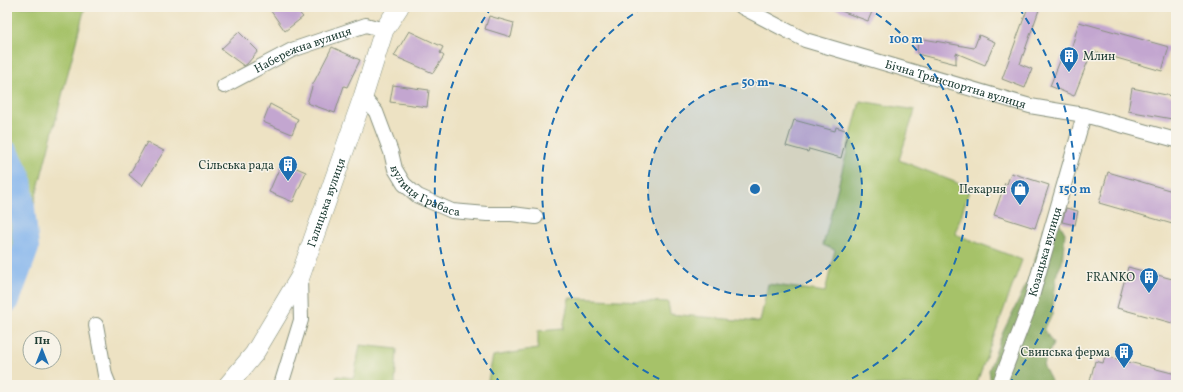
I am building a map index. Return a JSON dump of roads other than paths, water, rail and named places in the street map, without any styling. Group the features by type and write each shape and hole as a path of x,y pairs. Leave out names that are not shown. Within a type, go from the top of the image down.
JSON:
{"main road":[{"name":"Галицька вулиця","path":"228,385 254,354 300,277 363,97 384,30 399,7"}],"street":[{"name":"Бічна Транспортна вулиця","path":"742,7 806,40 1030,106 1084,115 1176,140"},
{"name":"Набережна вулиця","path":"224,86 292,50 366,25 384,30"},
{"name":"вулиця Грабаса","path":"363,97 376,112 391,152 395,169 404,184 418,196 452,211 467,213 512,214 536,217"},
{"name":"Козацька вулиця","path":"999,385 1029,307 1084,115"},
{"path":"281,385 301,320 300,277"},
{"path":"96,325 105,375 109,385"}],"waterway":[{"path":"7,154 19,178 26,248 7,300"}],"place":[{"name":"Млин","path":"1069,73"},
{"name":"Сільська рада","path":"288,182"},
{"name":"Пекарня","path":"1020,206"},
{"name":"FRANKO","path":"1149,294"},
{"name":"Свинська ферма","path":"1124,369"}]}
